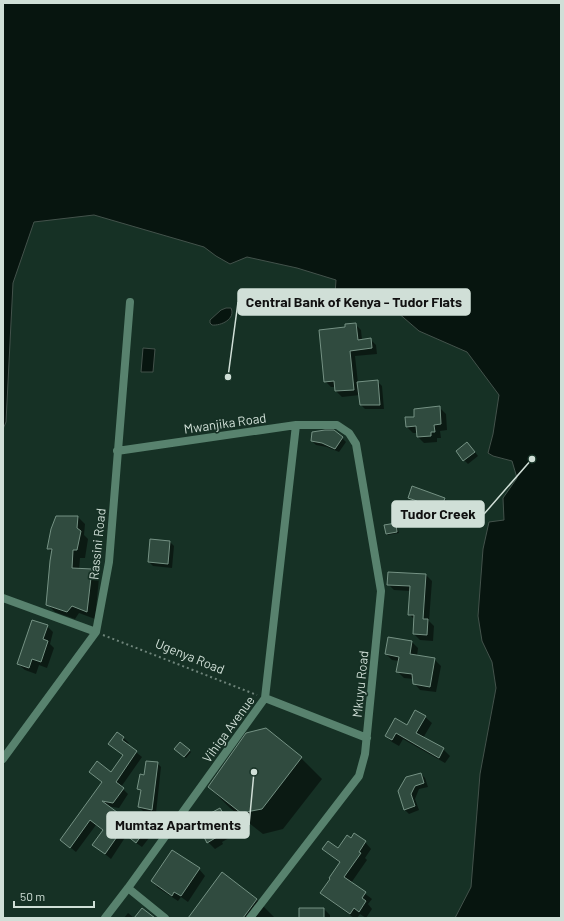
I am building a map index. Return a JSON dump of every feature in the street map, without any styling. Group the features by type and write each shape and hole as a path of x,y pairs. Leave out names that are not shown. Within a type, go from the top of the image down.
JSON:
{"street":[{"name":"Rassini Road","path":"3,758 96,632 109,562 130,302"},
{"name":"Mwanjika Road","path":"117,451 296,425 338,425"},
{"name":"Vihiga Avenue","path":"105,918 265,698 296,425"},
{"name":"Mkuyu Road","path":"250,918 359,776 363,768 381,591 356,444 349,433 338,425"},
{"path":"3,598 96,632"},
{"path":"265,698 367,738"},
{"path":"128,888 165,918"}],"path":[{"name":"Ugenya Road","path":"96,632 265,698"}],"shaded area":[{"path":"3,3 561,3 561,918 455,918 471,887 480,774 496,688 492,662 482,641 478,616 483,549 489,522 504,520 503,498 517,478 512,461 493,456 488,453 493,434 499,395 467,352 419,331 389,305 360,297 340,299 335,294 336,280 297,268 247,257 230,264 204,247 94,215 34,222 13,283 6,422 3,429"},
{"path":"231,308 232,312 230,318 223,323 212,325 210,320 221,310"},
{"path":"143,348 155,349 153,372 141,372"}],"building":[{"path":"356,323 358,340 371,338 372,348 350,351 354,390 335,391 334,381 324,382 319,330 345,327 345,324"},
{"path":"378,380 380,405 360,405 357,382"},
{"path":"440,406 441,424 434,425 435,432 431,432 431,436 417,437 416,426 406,427 405,417 414,417 414,409"},
{"path":"334,430 343,437 335,449 322,443 311,441 312,432"},
{"path":"467,442 475,452 463,461 456,451"},
{"path":"412,486 445,498 437,519 414,511 417,501 408,498"},
{"path":"56,516 78,516 77,528 81,531 77,550 73,550 72,568 92,569 87,612 72,606 67,612 46,605 52,549 47,549 51,529"},
{"path":"396,523 397,532 386,534 384,525"},
{"path":"150,539 170,541 168,564 148,562"},
{"path":"388,572 426,574 423,619 428,619 427,635 413,634 414,615 408,615 410,586 387,585"},
{"path":"32,620 48,625 43,639 48,641 41,662 32,659 29,668 17,664"},
{"path":"388,637 412,641 410,654 435,658 430,687 413,684 412,674 396,672 399,657 385,654"},
{"path":"415,710 426,716 416,733 444,748 439,758 396,733 392,740 385,736 395,718 407,725"},
{"path":"266,728 302,757 262,809 241,813 208,787 246,733"},
{"path":"117,732 124,737 122,740 137,751 116,782 124,788 113,803 102,801 144,832 136,843 121,831 105,854 92,845 103,830 90,820 70,848 60,840 102,782 89,772 97,761 111,772 123,755 108,744"},
{"path":"180,742 190,750 184,757 174,749"},
{"path":"146,761 158,762 152,810 138,807 141,790 137,789 140,774 144,775"},
{"path":"421,773 424,783 415,786 411,794 415,806 404,810 398,791 406,777"},
{"path":"220,808 231,827 216,835 217,837 207,843 196,821"},
{"path":"354,833 366,841 359,852 361,853 344,877 366,892 362,898 366,901 359,912 354,908 350,914 320,893 340,862 322,849 328,841 338,848 347,835 351,838"},
{"path":"172,850 200,868 181,896 174,892 172,896 151,881"},
{"path":"222,872 257,899 243,918 188,918"},
{"path":"142,908 155,918 134,918"},
{"path":"299,908 324,908 324,918 299,918"}],"place":[{"name":"Central Bank of Kenya - Tudor Flats","path":"228,377"},
{"name":"Tudor Creek","path":"532,459"},
{"name":"Mumtaz Apartments","path":"254,772"}]}
